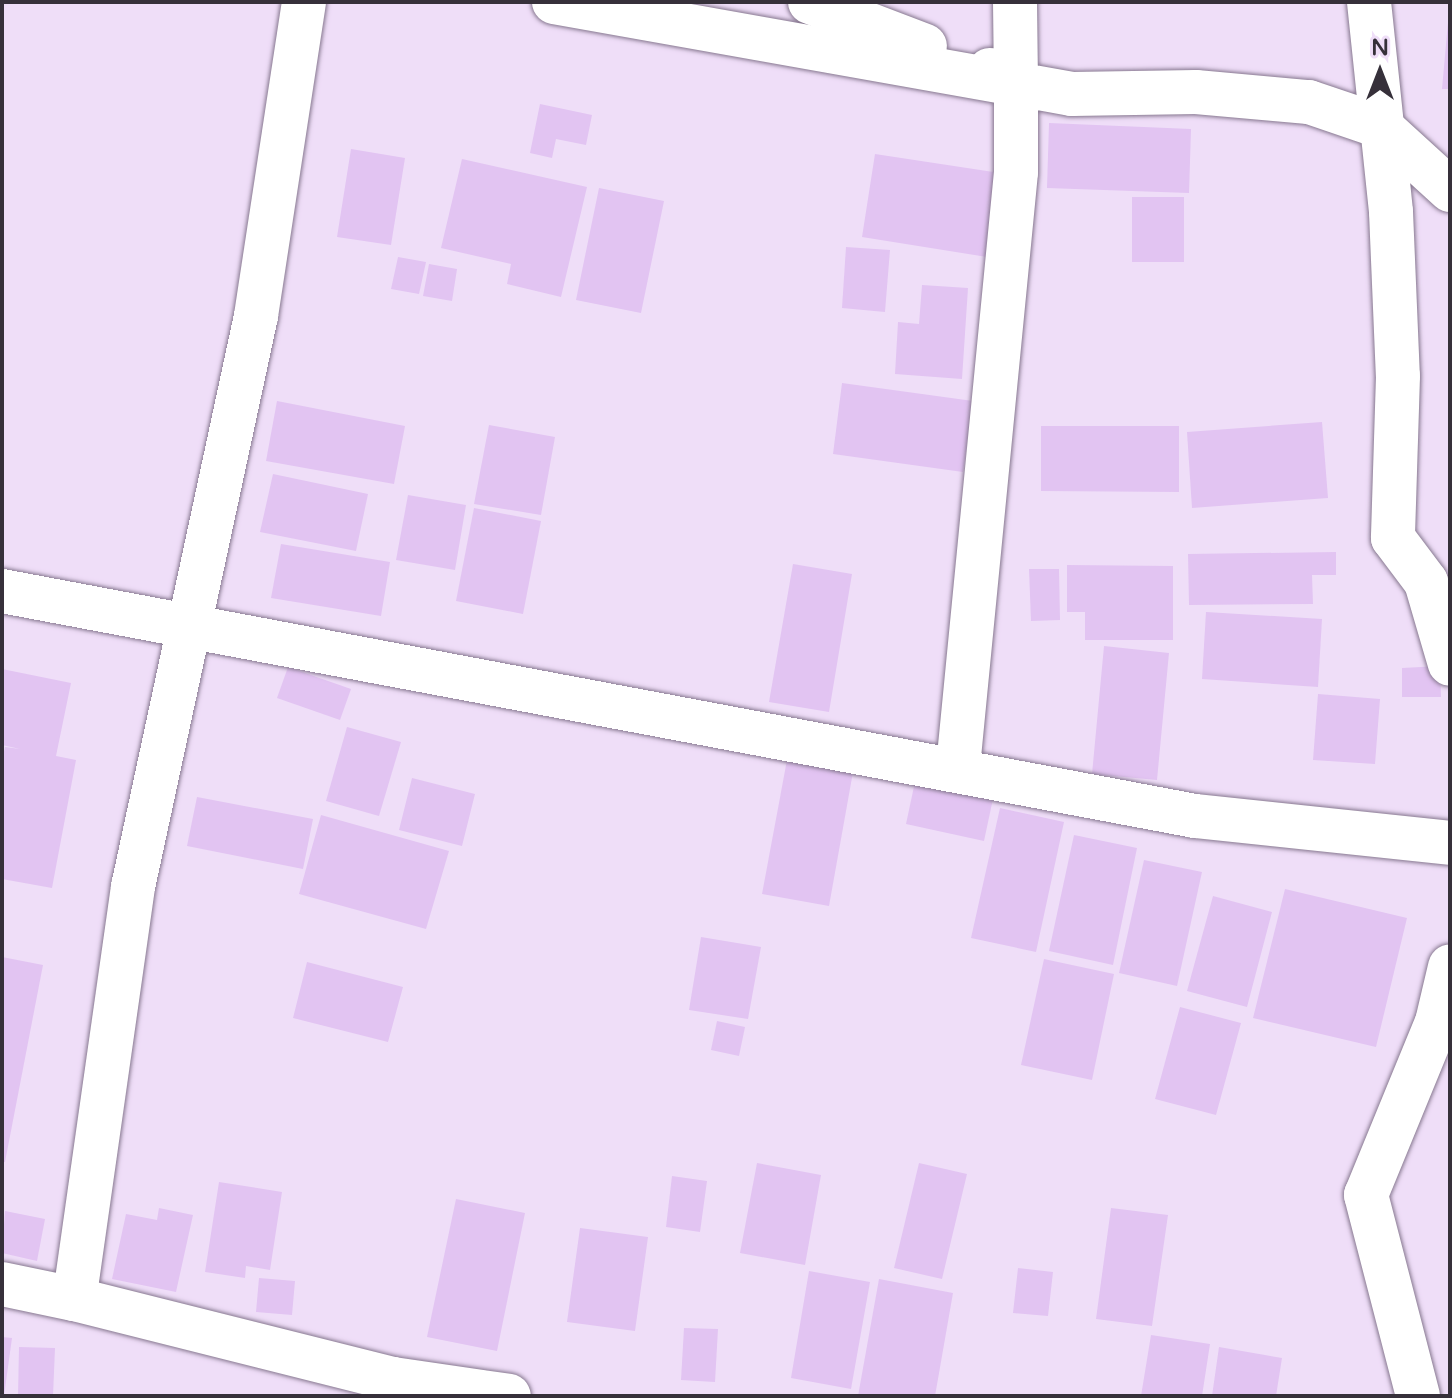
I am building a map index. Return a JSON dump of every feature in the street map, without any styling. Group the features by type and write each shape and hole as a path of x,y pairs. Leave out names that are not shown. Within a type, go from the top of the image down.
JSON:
{"street":[{"path":"74,1299 133,887 193,628 256,316 304,2"},
{"path":"554,2 1016,80 1072,94 1196,92 1309,102 1380,126 1450,190"},
{"path":"810,2 1016,80"},
{"path":"958,767 1016,172 1015,2"},
{"path":"1369,2 1398,376 1393,538 1426,582 1450,664"},
{"path":"2,591 958,767 1195,816 1450,843"},
{"path":"1418,1396 1366,1195 1437,1022 1450,967"},
{"path":"2,1284 74,1299 393,1387 509,1396"}],"building":[{"path":"1448,22 1450,89 1442,89"},
{"path":"540,104 592,115 586,145 556,139 552,158 530,153"},
{"path":"1049,123 1191,129 1189,193 1047,188"},
{"path":"351,149 405,158 391,245 337,237"},
{"path":"875,154 1000,173 987,257 862,237"},
{"path":"462,159 587,187 561,297 507,284 511,264 441,248"},
{"path":"599,188 664,201 641,313 576,300"},
{"path":"1132,197 1184,197 1184,262 1132,262"},
{"path":"846,247 890,250 885,312 842,308"},
{"path":"398,257 426,262 419,294 391,289"},
{"path":"429,264 457,269 452,301 423,296"},
{"path":"922,285 968,288 962,379 895,374 898,322 919,324"},
{"path":"842,383 973,401 963,472 833,454"},
{"path":"277,401 405,426 394,484 266,461"},
{"path":"1322,422 1328,498 1192,508 1187,432"},
{"path":"489,425 555,437 541,515 474,504"},
{"path":"1041,426 1179,426 1179,492 1041,491"},
{"path":"273,474 368,494 356,551 260,532"},
{"path":"408,495 466,505 455,570 396,560"},
{"path":"474,508 541,521 523,614 456,601"},
{"path":"281,544 390,562 381,616 271,598"},
{"path":"1336,552 1336,575 1312,575 1313,604 1189,605 1188,554"},
{"path":"793,564 852,574 829,712 769,702"},
{"path":"1067,565 1173,566 1173,640 1085,640 1085,612 1067,612"},
{"path":"1029,569 1059,569 1060,620 1031,621"},
{"path":"1206,612 1322,619 1318,687 1202,679"},
{"path":"1104,646 1169,653 1157,780 1092,774"},
{"path":"1440,666 1441,697 1402,697 1402,668"},
{"path":"288,667 351,689 340,720 277,698"},
{"path":"2,669 71,683 56,756 76,760 52,888 2,879 2,760 5,747 20,749 2,745"},
{"path":"1318,694 1380,699 1375,764 1313,760"},
{"path":"347,727 401,742 379,816 326,801"},
{"path":"787,760 853,772 829,906 762,894"},
{"path":"916,777 994,794 984,841 906,824"},
{"path":"412,778 475,794 462,846 399,830"},
{"path":"197,797 313,819 303,869 187,846"},
{"path":"1000,808 1064,822 1036,952 971,938"},
{"path":"321,815 449,851 426,929 299,894"},
{"path":"1074,835 1137,848 1113,965 1049,951"},
{"path":"1144,860 1202,872 1177,986 1119,973"},
{"path":"1285,889 1407,918 1376,1047 1253,1018"},
{"path":"1213,896 1272,912 1247,1007 1187,991"},
{"path":"701,937 761,947 748,1019 689,1010"},
{"path":"2,957 43,965 5,1162 2,1162"},
{"path":"1044,959 1114,974 1092,1080 1021,1065"},
{"path":"307,962 403,987 388,1042 293,1018"},
{"path":"1180,1007 1241,1023 1216,1115 1155,1099"},
{"path":"717,1021 745,1027 739,1056 711,1050"},
{"path":"757,1163 821,1175 805,1265 740,1253"},
{"path":"919,1163 967,1174 942,1279 894,1268"},
{"path":"672,1176 707,1181 700,1232 666,1227"},
{"path":"219,1182 282,1192 270,1270 246,1266 245,1278 205,1272"},
{"path":"456,1199 525,1213 497,1351 427,1337"},
{"path":"159,1208 193,1215 176,1292 112,1279 126,1214 157,1220"},
{"path":"1111,1208 1168,1215 1152,1326 1096,1319"},
{"path":"5,1211 45,1219 37,1261 2,1253"},
{"path":"580,1228 648,1237 635,1331 567,1322"},
{"path":"1018,1268 1053,1272 1048,1316 1013,1313"},
{"path":"809,1271 870,1282 851,1389 791,1378"},
{"path":"259,1278 295,1281 292,1315 256,1312"},
{"path":"879,1279 953,1293 935,1396 858,1396"},
{"path":"684,1328 718,1329 715,1382 681,1380"},
{"path":"1151,1335 1210,1344 1202,1396 1141,1396"},
{"path":"2,1337 12,1338 4,1396 2,1395"},
{"path":"19,1347 55,1348 53,1396 18,1396"},
{"path":"1219,1347 1282,1358 1276,1396 1212,1396"}]}
